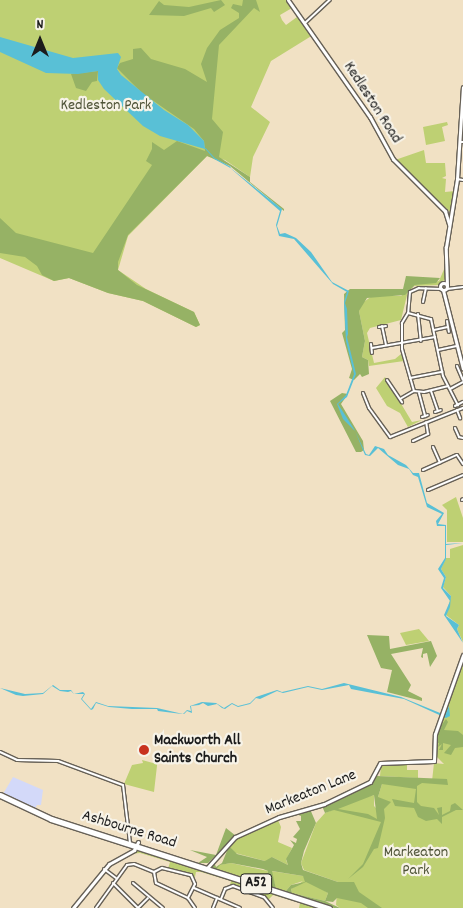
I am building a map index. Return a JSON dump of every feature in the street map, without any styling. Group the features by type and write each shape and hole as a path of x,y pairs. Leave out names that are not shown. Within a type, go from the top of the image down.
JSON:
{"highway":[{"name":"Ashbourne Road","path":"0,795 34,812 66,824 130,841 329,908"}],"street":[{"name":"Kedleston Road","path":"288,0 370,118 393,159 445,213 449,224"},
{"path":"305,23 330,0"},
{"path":"452,214 461,161 463,87"},
{"path":"457,179 463,180"},
{"name":"Kedleston Road","path":"445,213 452,214 449,224 444,287 463,369"},
{"path":"423,302 427,299 426,287"},
{"path":"414,391 403,343 402,323 408,313 410,292 426,287 463,287"},
{"path":"408,313 430,318 442,372 457,405 463,402"},
{"path":"418,314 421,341"},
{"path":"447,321 450,332"},
{"path":"382,326 386,345"},
{"path":"379,327 386,326"},
{"path":"434,330 448,327"},
{"path":"372,348 421,341 435,337"},
{"path":"371,344 372,353"},
{"path":"438,350 457,346"},
{"path":"450,389 463,381 457,368 454,370"},
{"path":"410,378 442,372"},
{"path":"387,380 391,382 402,402"},
{"path":"414,391 419,393 448,386"},
{"path":"400,399 414,391"},
{"path":"431,391 438,411"},
{"path":"363,393 369,408 392,437 425,421 463,408"},
{"path":"419,393 425,416"},
{"path":"457,410 460,418"},
{"path":"414,442 428,434 425,421"},
{"path":"455,428 458,437 463,438"},
{"path":"433,449 440,463"},
{"path":"423,470 458,455 463,464"},
{"path":"428,490 463,475"},
{"name":"Markeaton Lane","path":"207,868 235,837 279,817 324,804 370,782 380,763 434,761 435,734 463,655"},
{"path":"0,752 17,760 54,760 122,785 130,841"},
{"path":"72,908 104,869 137,844"},
{"path":"96,908 112,883 129,864 154,872 162,868 191,875 195,881 194,888 188,898"},
{"path":"104,869 116,878"},
{"path":"154,872 156,883 188,898 195,908"},
{"path":"112,883 138,908 148,898"},
{"path":"133,883 148,898 163,908"},
{"path":"221,899 226,888 233,886 263,897 272,908"},
{"path":"194,888 240,908"},
{"path":"212,908 217,898"}],"shaded area":[{"path":"13,777 43,790 41,805 37,805 34,811 3,794"}],"green space":[{"name":"Kedleston Park","path":"0,0 287,0 292,8 280,15 282,20 286,25 297,17 313,35 271,61 251,107 270,122 253,157 250,177 225,160 207,156 128,236 118,270 146,289 194,312 200,325 196,327 143,301 108,293 69,278 54,281 0,258"},
{"path":"221,0 225,5 214,12 211,8 184,16 149,15 159,1 164,5 189,7"},
{"path":"243,0 256,0 260,12 254,8 219,45 212,119 223,132 219,157 250,177 250,182 284,209 284,211 230,166 207,156 128,235 118,262 118,270 137,285 194,312 200,325 196,327 143,301 108,293 69,278 54,281 42,275 37,266 25,257 0,253 0,218 16,233 93,253 152,165 146,161 152,149 152,142 164,150 177,141 205,151 204,141 194,129 142,93 117,68 120,63 133,59 133,49 141,48 151,59 185,69 207,82 201,64 207,48 220,30 239,18 239,13 231,8 233,4 242,6"},
{"path":"98,71 97,81 92,82 86,91 76,88 71,74"},
{"path":"447,122 448,125 442,127 445,141 426,145 423,127"},
{"path":"424,150 426,163 445,163 446,176 442,178 446,179 445,192 455,191 450,212 395,160"},
{"path":"445,267 445,279 440,285 414,286 408,291 401,320 370,328 367,333 374,363 395,359 401,354 404,361 369,366 368,360 362,357 365,341 359,311 361,304 372,296 401,296 415,285 439,281"},
{"path":"406,276 440,278 436,283 415,285 405,295 367,298 359,311 365,341 362,357 368,360 369,374 362,377 360,374 354,380 349,378 352,369 342,333 345,330 344,294 350,289 403,289"},
{"path":"385,377 412,422 422,420 408,427 400,413 387,406 376,388"},
{"path":"342,393 348,394 341,404 363,441 364,450 361,452 356,452 330,401"},
{"path":"456,497 463,518 463,542 447,542 447,510 442,505"},
{"path":"463,545 463,642 457,629 459,625 446,615 451,596 443,587 446,577 441,569 446,558 450,558 450,549"},
{"path":"419,629 429,641 406,645 400,633"},
{"path":"367,635 389,636 390,649 431,641 437,656 430,667 427,653 423,654 423,658 421,657 423,648 391,654 411,685 408,691 422,698 422,701 387,692 392,670 381,668"},
{"name":"Markeaton Park","path":"463,659 463,908 340,908 336,905 338,882 304,870 301,863 316,823 325,813 374,795 374,806 379,811 378,797 382,784 432,781 434,763 444,764 437,757 435,738"},
{"path":"446,719 448,722 444,730 458,731 463,735 463,747 455,748 451,755 444,753 451,745 443,743 443,750 439,750 442,744 438,747 439,743 436,743 435,734"},
{"path":"158,757 154,792 124,784 132,765 143,763 142,760 153,763"},
{"path":"381,765 407,765 407,770 418,770 418,778 380,776"},
{"path":"377,776 447,779 448,785 422,783 417,786 417,802 421,806 434,808 439,815 437,808 442,807 442,815 450,811 451,805 455,803 463,810 456,810 442,817 442,824 437,819 426,821 418,817 414,808 395,806 392,799 414,803 416,789 382,784 378,797 391,802 384,809 385,818 378,848 374,849 363,867 348,879 363,864 381,822 334,810 325,813 322,806 370,784","holes":["374,795 377,819 368,814 338,809"]},
{"path":"310,809 316,823 304,851 301,863 303,870 338,882 354,882 359,892 382,908 368,908 361,903 337,898 333,902 325,901 340,908 334,908 285,892 291,885 305,882 303,876 272,871 276,889 265,886 268,871 263,869 231,863 220,865 216,870 211,866 214,862 216,867 222,863 229,846 237,854 265,861 272,857 288,865 286,859 294,845 290,840 296,843 297,839 293,837 300,829 296,821 301,821 301,816 296,814","holes":["306,882 328,893 325,901 292,893 291,889"]},
{"path":"278,820 281,827 278,842 292,848 286,860 288,865 272,857 272,861 265,861 235,853 229,846 238,837"},
{"path":"226,828 236,836 208,863 198,863 207,857 190,850 216,855"},
{"path":"141,849 324,908 299,908 300,903 273,895 268,900 230,885 231,881 201,872 196,872 195,877 168,869 170,862 140,853 130,854"},
{"path":"231,863 268,871 265,886 216,870 219,865"},
{"path":"271,871 303,876 328,893 325,901 292,893 291,889 303,881 291,885 285,892 276,889"}],"water":[{"path":"0,37 73,58 118,53 121,57 117,69 121,75 164,110 188,125 204,141 205,149 160,136 143,126 104,89 98,80 98,71 78,74 46,73 0,52"},
{"path":"228,166 282,209 277,226 280,234 285,233 296,238 311,252 332,282 349,291 345,303 347,309 347,337 356,374 347,397 338,404 355,431 343,419 337,404 346,395 354,374 346,341 344,302 347,292 333,284 294,239 279,236 276,225 280,211"},
{"path":"355,432 366,454 369,455 375,446 384,449 388,455 406,465 413,473 419,473 427,503 444,513 438,524 446,525 446,544 463,543 446,545 446,559 441,569 446,577 443,588 451,596 450,607 446,616 459,625 457,629 463,643 444,615 450,601 441,588 444,578 438,569 445,558 445,526 437,526 436,521 442,514 427,507 418,477 413,475 409,469 398,465 378,448 370,456 365,455"},
{"path":"344,683 401,697 445,715 449,706 450,716 446,718 404,699 351,689 349,685 322,690 308,687 283,693 277,691 260,699 256,698 250,704 238,707 232,704 225,709 217,704 208,706 203,703 191,706 192,713 187,711 183,714 187,710 191,711 190,706 202,702 216,703 224,708 232,703 238,706 250,703 256,697 277,690 282,692 308,686 322,689"},
{"path":"53,685 60,690 71,690 74,694 71,691 60,691 52,686 43,694 23,696 0,688 25,694 43,693"},
{"path":"83,692 85,694 82,699 91,709 96,702 108,706 157,708 183,714 158,711 157,709 109,707 96,703 91,710 81,699 84,694 74,694"}],"waterway":[{"path":"205,148 214,158 230,167"}],"place":[{"name":"Mackworth All Saints Church","path":"144,750"}]}
